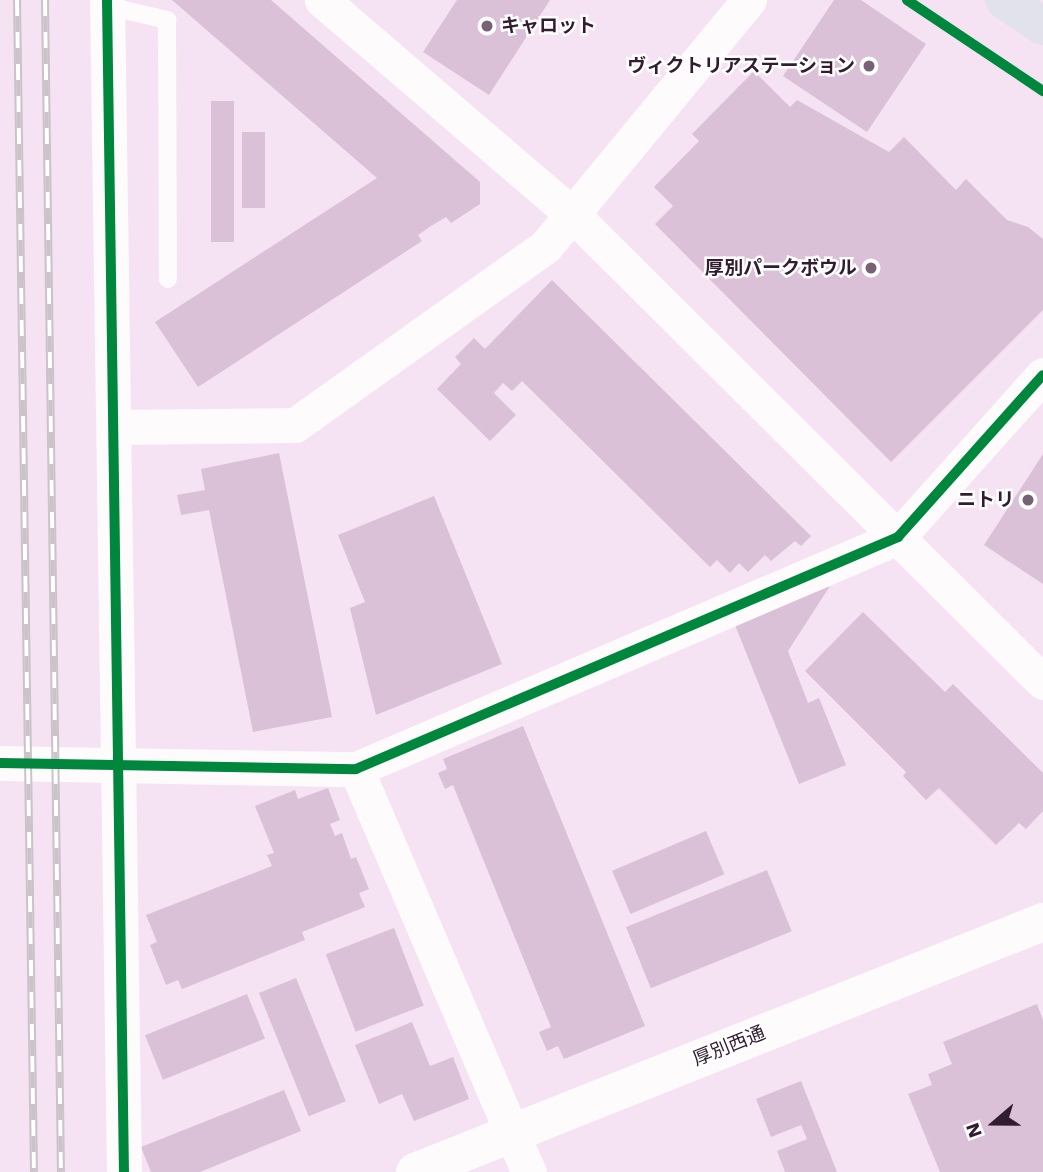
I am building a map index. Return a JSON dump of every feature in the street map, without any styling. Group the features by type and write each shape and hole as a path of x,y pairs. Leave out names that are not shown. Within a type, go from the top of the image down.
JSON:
{"highway":[{"path":"1004,0 1043,26"}],"street":[{"path":"322,0 574,216 1043,682"},
{"path":"114,427 295,425 546,246 574,216 749,0"},
{"path":"107,3 124,1172"},
{"path":"0,763 356,769 898,537 1043,375"},
{"path":"356,769 529,1172"},
{"name":"厚別西通","path":"415,1172 1043,922"}],"lane":[{"path":"107,3 167,20 168,278"}],"building":[{"path":"172,0 271,0 480,182 480,204 451,223 446,217 431,226 418,235 422,241 198,387 155,322 377,178"},
{"name":"キャロット","path":"457,0 550,0 489,95 423,52"},
{"path":"834,0 861,0 926,44 867,132 783,76"},
{"name":"厚別パークボウル","path":"754,71 790,107 797,100 889,152 904,137 956,190 966,179 1007,220 1028,227 1043,239 1043,310 891,462 655,224 673,206 654,187 699,141 692,134"},
{"path":"211,101 234,101 234,242 211,242"},
{"path":"242,132 265,132 265,208 242,208"},
{"path":"552,280 811,536 801,546 795,541 771,561 765,555 748,572 739,563 730,573 717,560 710,567 522,381 512,391 503,383 494,393 516,415 490,441 437,389 461,364 455,357 474,338 485,349"},
{"path":"279,453 332,717 253,732 209,510 181,515 177,495 205,490 201,469"},
{"name":"ニトリ","path":"1043,454 1043,584 984,545"},
{"path":"434,496 502,664 376,715 350,608 365,602 338,535"},
{"path":"830,586 788,651 808,703 819,698 846,765 799,784 735,625"},
{"path":"863,612 945,692 953,684 1043,773 1043,811 1026,829 1019,823 996,845 939,788 926,800 903,776 906,772 805,671"},
{"path":"523,726 645,1026 564,1059 558,1046 547,1051 539,1032 551,1027 453,785 445,789 438,773 447,769 443,759"},
{"path":"328,788 340,820 330,824 335,836 342,833 351,859 356,857 369,889 359,893 365,907 302,932 305,940 182,989 178,980 166,985 150,945 157,942 146,915 272,866 267,855 274,853 255,806 295,790 298,799"},
{"path":"706,831 724,874 630,914 612,871"},
{"path":"767,870 792,931 651,988 626,927"},
{"path":"394,928 424,1005 356,1032 326,954"},
{"path":"296,978 346,1101 309,1116 259,993"},
{"path":"247,994 265,1039 163,1080 145,1035"},
{"path":"1037,1004 1043,1020 1043,1172 940,1172 908,1094 932,1085 928,1074 952,1064 943,1042"},
{"path":"412,1022 430,1066 453,1057 469,1099 414,1121 402,1094 379,1104 355,1045"},
{"path":"801,1081 837,1172 785,1172 777,1151 807,1139 801,1125 771,1137 756,1099"},
{"path":"284,1090 301,1131 200,1172 151,1172 141,1147"}],"railway":[{"path":"17,0 34,1172"},
{"path":"45,0 61,1172"}],"cycle path":[{"path":"107,0 124,1172"},
{"path":"907,0 1043,91"},
{"path":"0,763 356,769 898,537 1043,375"}],"place":[{"name":"キャロット","path":"487,26"},
{"name":"ヴィクトリアステーション","path":"869,66"},
{"name":"厚別パークボウル","path":"871,268"},
{"name":"ニトリ","path":"1028,500"}]}
